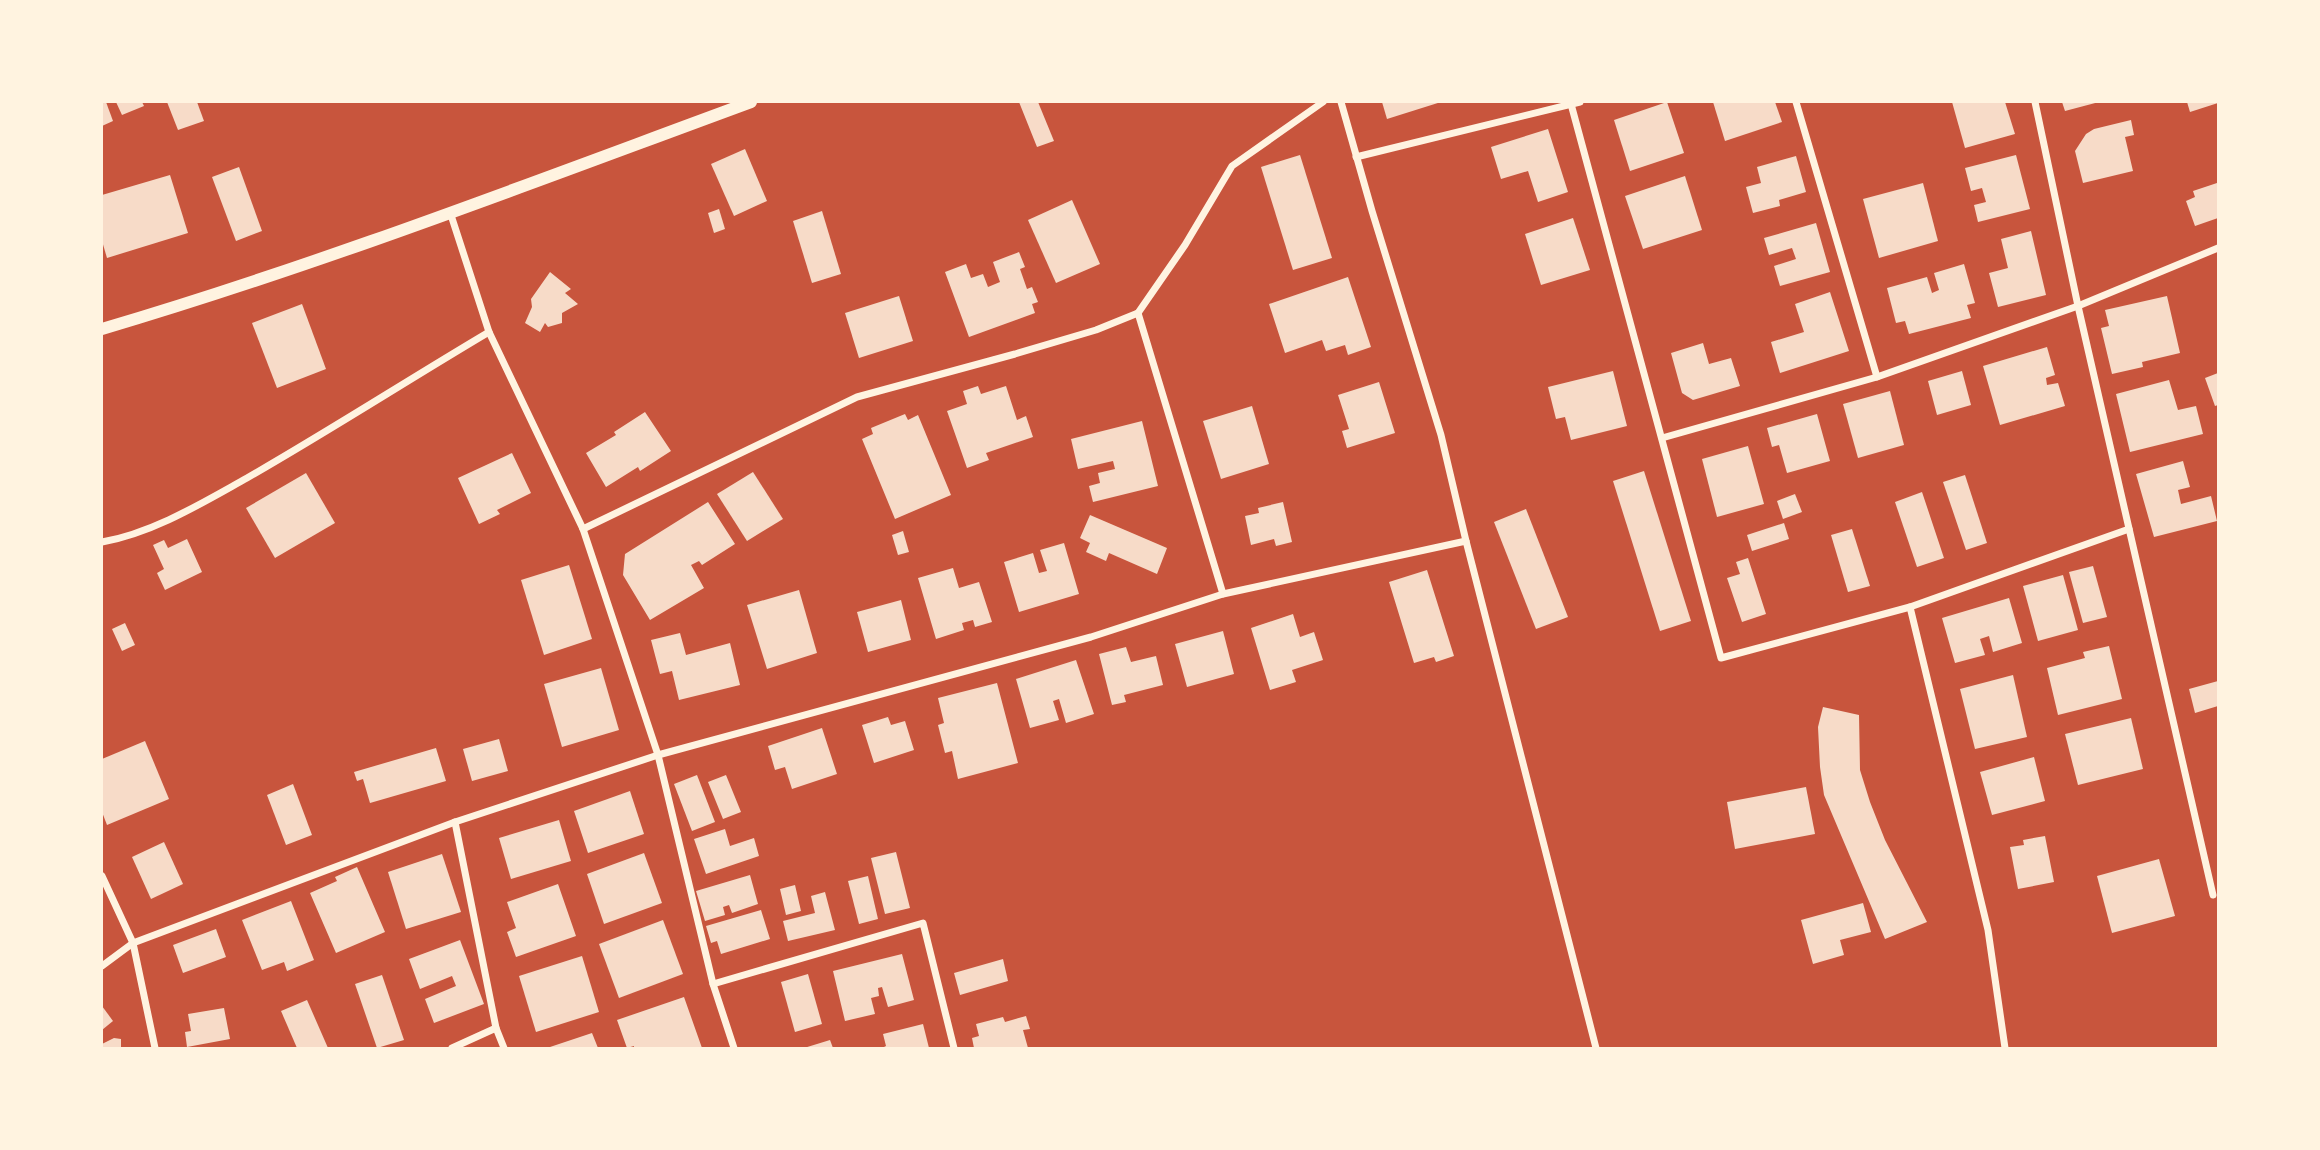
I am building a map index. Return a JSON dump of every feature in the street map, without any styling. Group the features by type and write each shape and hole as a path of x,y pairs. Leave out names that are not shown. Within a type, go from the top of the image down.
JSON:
{"street":[{"path":"102,329 450,212 751,102"},
{"path":"583,529 857,397 1096,330 1138,313 1185,245 1232,166 1323,102"},
{"path":"1341,102 1441,435 1596,1048"},
{"path":"1356,157 1580,102"},
{"path":"1796,102 1877,377"},
{"path":"2035,102 2078,306 2213,895"},
{"path":"1570,104 1721,658 1910,607 2129,529"},
{"path":"450,212 489,332 583,529 658,755 713,984 734,1048"},
{"path":"1662,438 1877,377 2078,306 2218,248"},
{"path":"1138,313 1223,594"},
{"path":"102,542 116,540 186,512 294,451 489,332"},
{"path":"102,966 133,943 455,822 658,755 1091,636 1223,594 1466,541"},
{"path":"1910,607 1988,930 2005,1048"},
{"path":"455,822 496,1028 504,1048"},
{"path":"102,876 133,943 155,1048"},
{"path":"713,984 923,923 954,1048"},
{"path":"452,1048 496,1028"}],"building":[{"path":"102,102 106,102 113,121 102,126"},
{"path":"116,102 142,102 144,106 122,115"},
{"path":"167,102 197,102 204,121 178,130"},
{"path":"1019,102 1038,102 1054,141 1037,147"},
{"path":"1382,102 1441,102 1387,119"},
{"path":"1667,102 1684,153 1630,171 1614,120"},
{"path":"1713,102 1775,102 1782,122 1725,141"},
{"path":"1952,102 2005,102 2015,134 1965,148"},
{"path":"2062,102 2099,102 2065,111"},
{"path":"2187,102 2218,102 2218,103 2190,112"},
{"path":"2131,120 2134,135 2125,137 2133,171 2083,183 2075,151 2086,134 2094,129"},
{"path":"1548,129 1568,192 1538,202 1528,171 1501,179 1491,147"},
{"path":"745,149 767,201 734,216 711,164"},
{"path":"1300,155 1332,258 1293,270 1261,167"},
{"path":"2016,155 2030,209 1978,222 1974,205 1986,202 1982,188 1971,191 1965,168"},
{"path":"1796,156 1806,192 1779,200 1780,206 1753,213 1746,187 1761,183 1757,167"},
{"path":"239,167 262,231 236,241 212,177"},
{"path":"170,175 188,233 107,258 102,241 102,195"},
{"path":"1685,176 1702,230 1643,249 1625,196"},
{"path":"1923,183 1938,241 1879,258 1863,199"},
{"path":"2217,183 2218,218 2195,226 2186,201 2195,197 2193,191"},
{"path":"1072,200 1100,264 1056,283 1028,220"},
{"path":"719,209 725,229 714,233 708,213"},
{"path":"822,211 841,274 812,283 793,221"},
{"path":"1573,218 1590,270 1541,285 1525,234"},
{"path":"1816,223 1830,272 1780,286 1774,266 1796,259 1792,248 1769,255 1764,238"},
{"path":"2031,231 2046,295 1998,307 1989,273 2008,268 2001,239"},
{"path":"1019,252 1025,267 1020,269 1027,289 1032,287 1038,302 1032,304 1035,313 969,337 945,272 966,264 971,278 983,274 988,287 1000,282 993,262"},
{"path":"1964,264 1975,303 1967,305 1971,318 1909,334 1905,321 1896,323 1887,288 1927,277 1932,293 1939,290 1934,273"},
{"path":"550,272 571,289 565,293 578,304 562,313 562,323 548,327 545,323 540,332 525,323 532,307 531,299"},
{"path":"1348,277 1371,347 1348,355 1345,345 1326,351 1322,340 1285,353 1269,304"},
{"path":"1830,292 1849,351 1780,373 1771,342 1804,332 1795,304"},
{"path":"899,296 913,341 859,358 845,313"},
{"path":"2167,296 2180,353 2142,362 2143,367 2112,374 2101,328 2109,326 2105,310"},
{"path":"302,304 326,369 277,388 252,323"},
{"path":"1703,343 1709,364 1731,358 1740,386 1693,400 1682,393 1671,353"},
{"path":"2047,347 2055,375 2046,378 2047,385 2058,383 2065,406 2000,425 1983,366"},
{"path":"1613,371 1627,426 1571,440 1565,417 1556,419 1548,387"},
{"path":"1962,371 1971,405 1937,415 1928,381"},
{"path":"2218,373 2218,405 2215,406 2205,378"},
{"path":"2169,380 2178,410 2196,406 2203,434 2130,452 2116,394"},
{"path":"1379,382 1395,433 1347,448 1342,431 1349,429 1338,395"},
{"path":"978,386 981,394 1006,386 1017,420 1026,416 1033,437 986,453 989,460 967,468 947,411 967,404 963,391"},
{"path":"1890,391 1904,445 1858,458 1843,404"},
{"path":"1252,406 1269,464 1221,479 1203,421"},
{"path":"645,412 671,451 640,471 638,467 606,487 586,453 616,435 614,432"},
{"path":"905,414 908,420 918,415 951,495 895,519 862,439 873,434 871,428"},
{"path":"1817,414 1830,461 1787,473 1779,445 1772,447 1767,428"},
{"path":"1142,421 1158,486 1093,502 1089,486 1100,483 1098,473 1115,469 1113,461 1078,469 1071,439"},
{"path":"1748,446 1764,504 1717,517 1702,459"},
{"path":"512,453 531,493 497,510 500,514 479,524 458,478"},
{"path":"2183,461 2190,487 2178,490 2181,504 2211,496 2217,521 2154,537 2136,474"},
{"path":"1644,471 1691,621 1660,631 1613,481"},
{"path":"753,472 783,519 747,541 717,494"},
{"path":"306,473 335,523 275,558 246,508"},
{"path":"1965,475 1987,543 1966,550 1943,482"},
{"path":"1922,492 1944,558 1917,567 1895,502"},
{"path":"1795,494 1802,512 1783,519 1777,501"},
{"path":"708,502 735,544 702,565 699,561 691,565 704,588 650,620 623,575 625,554"},
{"path":"1283,502 1292,542 1276,546 1274,539 1251,545 1245,516 1259,513 1258,508"},
{"path":"1526,509 1568,617 1536,629 1494,522"},
{"path":"1090,515 1167,548 1157,574 1109,553 1106,561 1086,552 1090,543 1080,538"},
{"path":"1784,523 1789,539 1752,551 1747,535"},
{"path":"1852,529 1870,586 1848,592 1831,535"},
{"path":"903,531 909,552 898,555 892,535"},
{"path":"187,539 202,572 165,590 157,573 164,569 153,545 164,540 168,548"},
{"path":"1064,543 1079,594 1019,612 1004,562 1033,553 1039,573 1047,571 1040,550"},
{"path":"1748,558 1766,614 1742,622 1727,578 1740,574 1736,562"},
{"path":"569,565 592,639 544,655 521,580"},
{"path":"2093,566 2107,617 2083,623 2069,572"},
{"path":"953,568 959,588 979,582 992,622 975,627 973,620 962,623 964,630 936,639 918,578"},
{"path":"1427,570 1454,656 1436,662 1434,657 1414,663 1389,582"},
{"path":"2063,575 2078,630 2038,641 2023,586"},
{"path":"799,590 817,653 767,669 747,605"},
{"path":"2009,598 2022,643 1993,652 1989,636 1980,639 1985,655 1955,663 1942,618"},
{"path":"901,600 911,640 868,652 857,612"},
{"path":"1293,614 1300,637 1314,632 1323,660 1292,670 1296,682 1270,690 1251,628"},
{"path":"125,623 135,645 122,651 112,629"},
{"path":"1223,631 1234,674 1187,687 1175,644"},
{"path":"680,633 686,655 730,643 740,685 679,700 672,671 660,674 651,640"},
{"path":"2109,646 2122,699 2058,715 2047,668 2085,658 2083,652"},
{"path":"1126,647 1131,662 1156,656 1163,685 1124,695 1126,702 1112,705 1099,654"},
{"path":"1076,660 1094,714 1066,723 1059,699 1053,701 1059,720 1030,728 1016,679"},
{"path":"601,668 619,730 562,747 544,684"},
{"path":"2013,675 2027,737 1975,749 1960,689"},
{"path":"2218,681 2218,706 2195,713 2189,689"},
{"path":"997,683 1018,763 958,779 952,751 945,753 938,725 944,723 938,698"},
{"path":"1823,707 1859,715 1860,770 1870,802 1885,840 1927,922 1885,939 1824,795 1818,727"},
{"path":"888,717 891,725 905,721 914,750 874,763 862,725"},
{"path":"2131,718 2143,769 2078,785 2065,734"},
{"path":"822,728 837,774 792,789 785,767 775,770 768,746"},
{"path":"499,739 508,771 472,781 463,749"},
{"path":"145,741 169,799 107,825 102,812 102,759"},
{"path":"436,748 446,781 370,803 363,779 357,781 354,772"},
{"path":"2034,757 2045,801 1992,815 1980,772"},
{"path":"697,775 715,822 692,831 674,784"},
{"path":"726,775 741,812 723,819 708,782"},
{"path":"293,784 312,835 286,845 267,795"},
{"path":"1806,787 1815,834 1735,849 1727,802"},
{"path":"630,791 644,834 588,853 574,811"},
{"path":"559,820 571,861 511,879 499,838"},
{"path":"725,829 730,846 754,838 759,856 706,874 694,839"},
{"path":"2045,836 2054,882 2018,889 2010,847 2024,845 2023,840"},
{"path":"164,842 183,884 151,899 132,857"},
{"path":"896,852 910,908 885,914 871,858"},
{"path":"644,853 662,903 604,924 587,874"},
{"path":"442,854 461,912 406,929 388,872"},
{"path":"2159,859 2175,916 2112,933 2097,876"},
{"path":"357,867 385,932 336,953 310,893 337,881 335,877"},
{"path":"750,875 758,904 732,913 729,905 723,907 725,915 705,921 696,891"},
{"path":"868,876 878,919 859,924 848,881"},
{"path":"558,884 576,936 516,957 507,932 516,928 507,902"},
{"path":"795,885 801,911 786,915 780,889"},
{"path":"825,892 835,930 788,941 783,921 815,913 811,896"},
{"path":"291,901 314,960 287,971 284,962 262,970 242,920"},
{"path":"1863,903 1871,932 1840,940 1844,955 1813,964 1801,920"},
{"path":"761,910 770,939 721,954 717,941 711,943 706,926"},
{"path":"663,920 683,974 619,998 599,944"},
{"path":"216,929 226,957 183,973 173,945"},
{"path":"460,940 484,1004 434,1023 425,999 456,986 452,976 420,989 409,959"},
{"path":"902,954 914,1000 888,1007 882,987 878,988 879,996 871,998 875,1014 845,1021 833,971"},
{"path":"582,956 599,1012 536,1032 519,976"},
{"path":"1003,959 1008,981 960,995 954,973"},
{"path":"808,974 822,1024 795,1032 781,982"},
{"path":"382,975 404,1040 377,1048 355,984"},
{"path":"684,997 702,1048 627,1048 617,1020"},
{"path":"307,1000 328,1048 297,1048 281,1011"},
{"path":"102,1006 113,1021 102,1030"},
{"path":"224,1008 230,1039 187,1047 185,1032 191,1031 188,1014"},
{"path":"1026,1016 1030,1029 1023,1030 1028,1048 974,1048 972,1038 979,1036 976,1024 1003,1017 1005,1022"},
{"path":"923,1024 929,1048 882,1048 886,1046 883,1034"},
{"path":"592,1033 598,1048 547,1048"},
{"path":"114,1038 121,1039 121,1048 102,1048 102,1044"},
{"path":"830,1040 833,1048 804,1048"}]}
